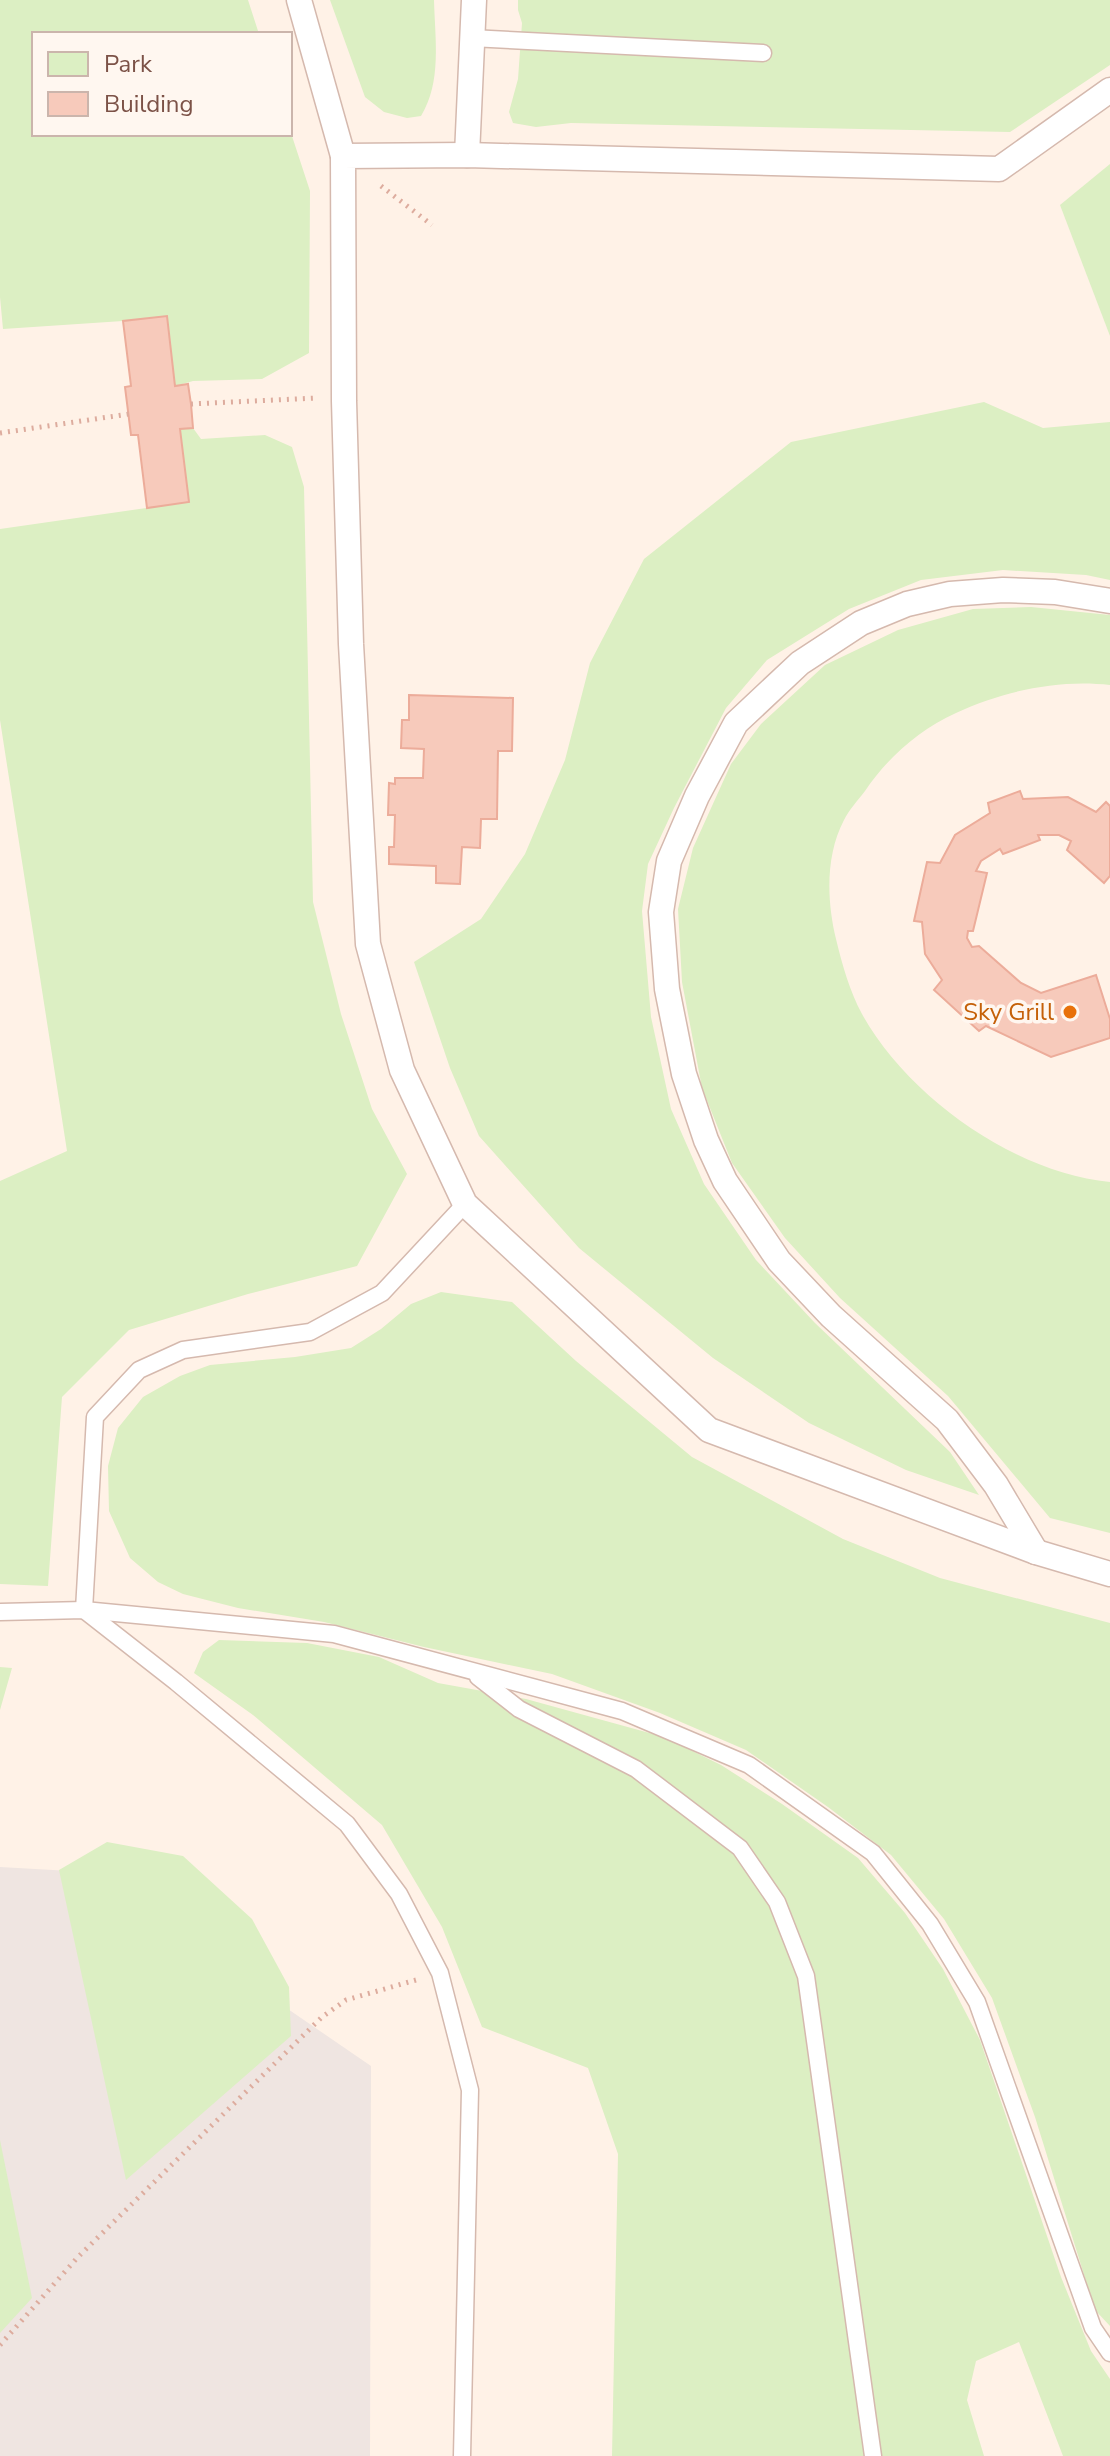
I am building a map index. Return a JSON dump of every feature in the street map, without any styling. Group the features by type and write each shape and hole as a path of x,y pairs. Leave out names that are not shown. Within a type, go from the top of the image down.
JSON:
{"street":[{"path":"299,0 343,156 351,644 368,944 402,1070 465,1204 709,1430 1036,1552 1110,1574"},
{"path":"467,155 474,0"},
{"path":"343,156 467,155 999,169 1110,90"},
{"path":"1036,1552 996,1485 947,1420 831,1316 779,1261 725,1181 706,1140 684,1074 667,989 661,912 669,861 697,796 736,723 800,663 861,623 907,604 950,594 1003,590 1055,592 1110,601"}],"lane":[{"path":"471,38 763,53"},
{"path":"84,1610 95,1417 139,1370 183,1350 310,1332 382,1293 465,1204"},
{"path":"84,1610 347,1824 399,1894 440,1973 470,2090 462,2456"},
{"path":"0,1612 84,1610 334,1634 622,1711 749,1765 873,1853 930,1924 977,2002 1093,2328 1110,2353"},
{"path":"471,1671 519,1709 636,1769 740,1848 777,1902 806,1976 873,2456"}],"path":[{"path":"343,156 432,225"},
{"path":"191,404 345,397"},
{"path":"0,433 129,414"},
{"path":"0,2345 78,2257 322,2017 346,2000 440,1973"}],"shaded area":[{"path":"0,1867 88,1872 371,2066 370,2456 0,2456"}],"green space":[{"path":"0,0 248,0 258,32 32,32 32,136 292,136 310,191 309,353 262,379 193,381 175,386 166,316 3,329 0,297"},
{"path":"330,0 434,0 435,75 428,103 421,116 407,118 384,112 365,97"},
{"path":"518,0 1110,0 1110,65 1010,132 571,123 536,127 513,123 509,112 518,79 522,23"},
{"path":"1110,164 1110,336 1060,205"},
{"path":"984,402 1043,428 1110,422 1110,580 1086,575 1003,570 921,580 849,609 767,660 726,708 674,808 648,864 642,911 651,1017 671,1109 704,1184 756,1260 815,1323 950,1452 979,1495 906,1470 809,1423 713,1358 579,1248 479,1136 450,1068 414,962 481,919 525,854 565,760 590,663 644,559 791,442"},
{"path":"193,428 201,439 265,435 292,447 304,487 313,902 341,1014 372,1109 407,1174 357,1266 248,1294 129,1330 62,1397 48,1586 0,1584 0,1181 67,1151 0,720 0,529 188,502 180,429"},
{"path":"1031,607 1110,615 1110,685 1051,685 993,698 942,720 905,746 874,779 844,820 833,849 831,910 841,958 862,1014 882,1045 907,1074 968,1126 1002,1147 1074,1176 1110,1182 1110,1533 1050,1518 948,1396 840,1298 785,1238 732,1163 702,1088 682,982 678,909 693,848 731,764 761,724 825,665 898,630 973,609"},
{"path":"441,1292 512,1302 576,1361 692,1457 843,1539 940,1578 1110,1623 1110,2326 1095,2310 1035,2117 992,1998 944,1919 891,1855 746,1750 660,1713 552,1674 324,1622 238,1608 183,1594 158,1582 130,1558 109,1511 108,1466 118,1428 143,1397 180,1376 210,1365 351,1348 381,1329 411,1304"},
{"path":"219,1640 307,1643 379,1657 438,1683 526,1699 664,1737 721,1765 858,1858 905,1913 943,1969 980,2040 1061,2277 1091,2351 1110,2379 1110,2456 1063,2456 1019,2342 976,2361 967,2400 984,2456 612,2456 618,2154 588,2068 482,2027 442,1927 382,1825 253,1715 194,1673 203,1652"},
{"path":"0,1667 12,1668 0,1710"},
{"path":"107,1842 183,1856 252,1919 289,1987 291,2036 126,2180 59,1870"},
{"path":"0,2140 32,2298 0,2333"}],"building":[{"path":"167,316 175,386 188,384 191,404 193,428 180,429 189,502 147,508 138,435 131,435 125,387 131,386 123,321"},
{"path":"409,695 513,698 512,751 498,751 497,819 481,819 480,848 462,847 460,884 436,883 436,866 389,864 389,847 394,847 395,815 388,815 389,783 395,784 395,778 423,778 424,749 401,748 402,720 409,720"},
{"path":"1020,791 1023,799 1068,797 1096,812 1106,802 1110,806 1110,876 1104,883 1067,850 1071,841 1059,835 1038,835 1040,840 1003,854 1000,849 981,861 976,871 987,873 973,931 968,931 967,938 972,947 979,946 1021,983 1041,993 1096,975 1110,1019 1110,1038 1051,1057 986,1026 979,1031 934,990 942,980 925,954 922,922 914,921 927,862 940,863 955,835 990,813 988,803"}],"place":[{"name":"Sky Grill","path":"1070,1012"}]}
